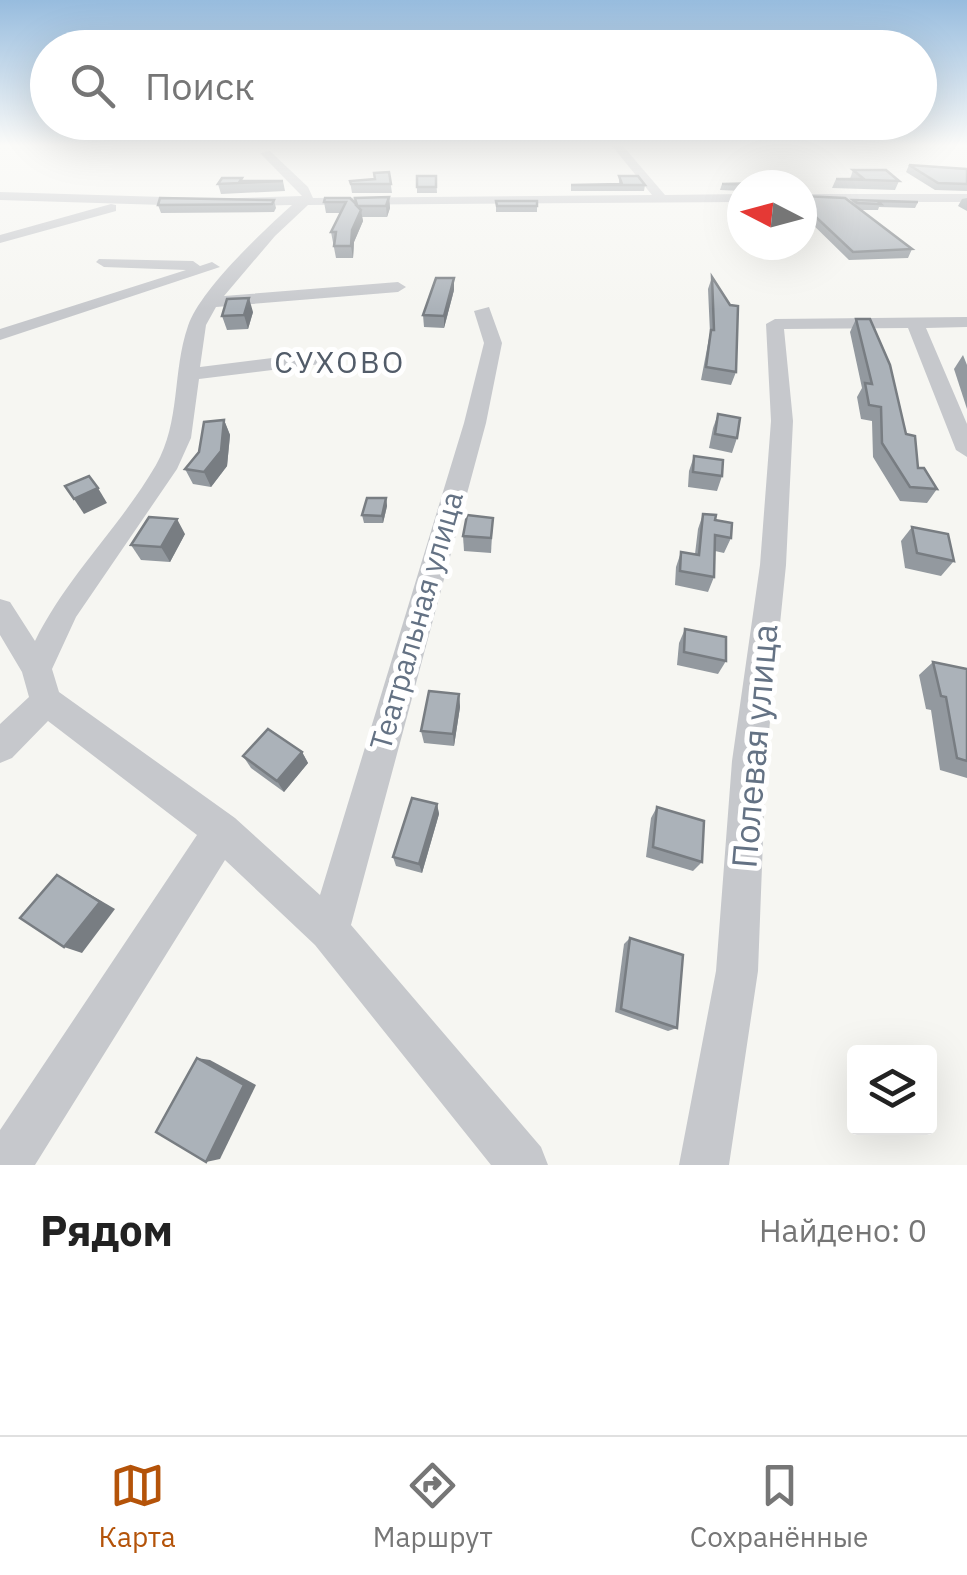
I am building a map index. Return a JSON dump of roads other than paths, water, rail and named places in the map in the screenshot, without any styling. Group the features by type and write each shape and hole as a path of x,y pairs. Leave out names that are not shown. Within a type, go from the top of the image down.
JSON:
{"street":[{"path":"120,200 210,202"},
{"path":"229,202 450,200"},
{"path":"0,240 137,201"},
{"path":"0,748 41,685 64,611 165,469 180,438 197,325 210,302 239,268 304,202"},
{"path":"104,262 239,268"},
{"path":"0,335 212,267"},
{"path":"210,302 398,287"},
{"name":"Театральная улица","path":"328,931 475,423 493,343 483,311"},
{"path":"967,322 916,325 967,450"},
{"name":"Полевая улица","path":"704,1165 737,971 749,761 772,565 782,420 775,324 916,325"},
{"path":"188,374 321,358"},
{"path":"0,610 41,685 222,831 328,931 523,1165"},
{"path":"6,1165 222,831"}],"district":[{"name":"СУХОВО","path":"340,363"}]}
